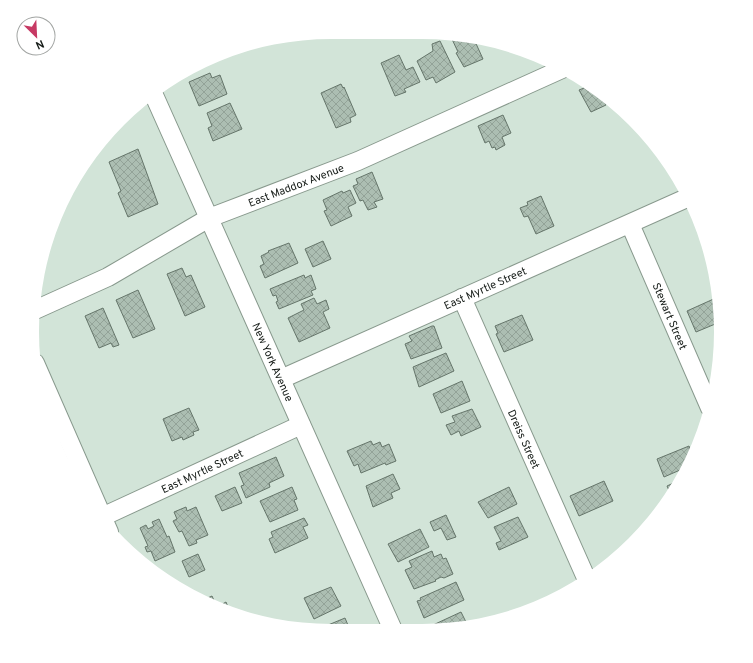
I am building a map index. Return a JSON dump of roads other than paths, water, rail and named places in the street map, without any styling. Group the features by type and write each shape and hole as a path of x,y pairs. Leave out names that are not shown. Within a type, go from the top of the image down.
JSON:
{"street":[{"name":"East Maddox Avenue","path":"40,307 108,276 209,218 358,161 555,71"},
{"name":"New York Avenue","path":"155,98 390,624"},
{"name":"East Myrtle Street","path":"281,379 683,200"},
{"name":"Stewart Street","path":"630,224 706,399"},
{"name":"Dreiss Street","path":"462,298 585,575"},
{"path":"44,382 101,512"},
{"name":"East Myrtle Street","path":"110,522 301,425"}]}
